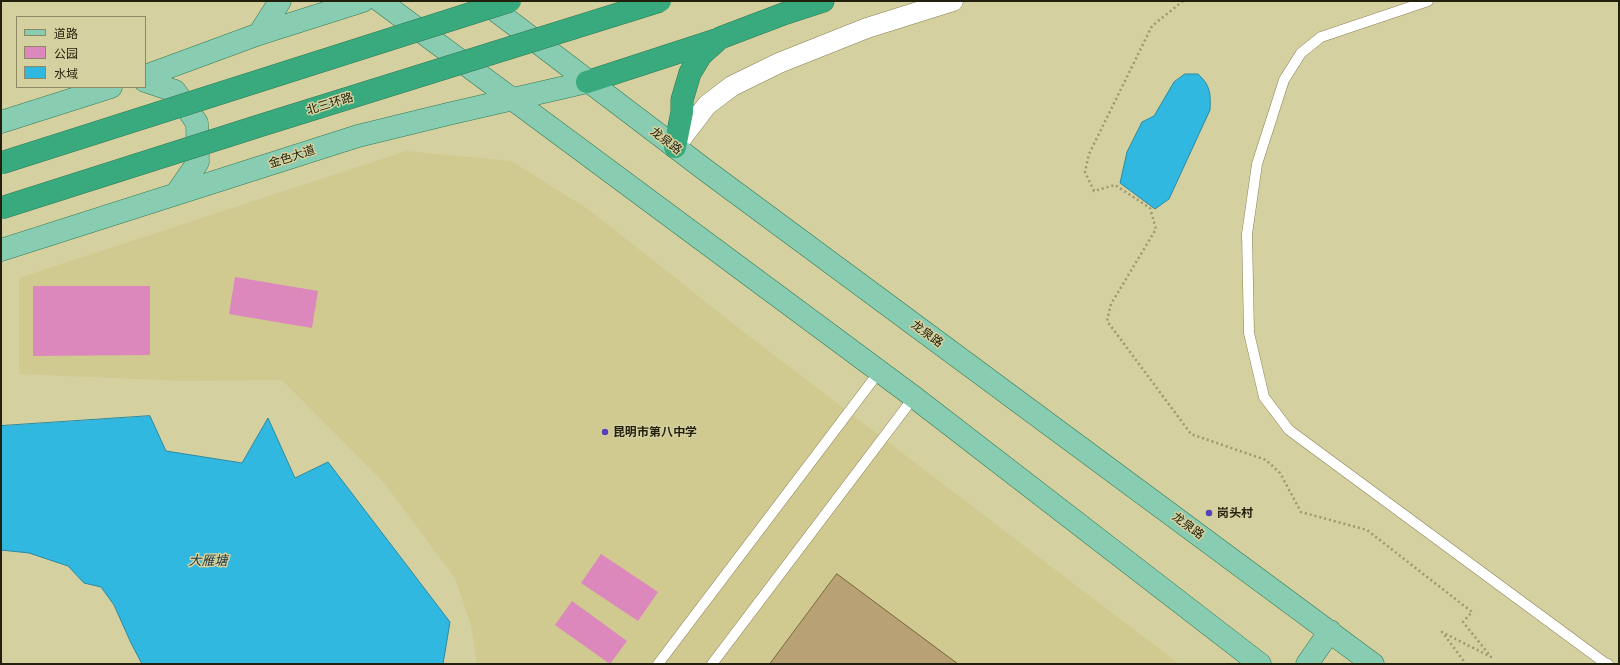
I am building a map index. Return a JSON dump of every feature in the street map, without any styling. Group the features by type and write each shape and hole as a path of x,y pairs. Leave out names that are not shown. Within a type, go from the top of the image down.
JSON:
{"highway":[{"path":"1,163 510,1"},
{"name":"北三环路","path":"1,208 660,1"},
{"path":"588,82 720,38 786,13 823,1"},
{"path":"675,147 682,112 682,100 690,73 701,55 720,38"}],"main road":[{"path":"259,34 280,1"},
{"path":"146,76 259,34 363,1"},
{"path":"380,1 914,398 1260,664"},
{"name":"龙泉路","path":"482,1 500,13 588,82 675,147 1373,664"},
{"path":"146,81 175,91 197,123 198,162 176,194"},
{"name":"金色大道","path":"1,250 358,136 588,82"},
{"path":"1,122 108,88"},
{"path":"1307,664 1330,631"}],"street":[{"path":"675,147 707,105 732,86 779,63 867,28 953,1"}],"lane":[{"path":"1428,1 1321,37 1301,53 1284,80 1257,164 1247,234 1249,332 1264,397 1289,430 1604,663 1608,664"},
{"path":"658,664 879,372"},
{"path":"712,664 914,398"}],"path":[{"path":"1183,1 1152,26 1089,154 1085,172 1094,191 1115,185 1150,208 1156,229 1111,304 1107,321 1191,434 1266,460 1280,473 1301,512 1367,530 1472,612 1463,622 1491,657 1442,632 1466,664"}],"shaded area":[{"name":"昆明市第八中学","path":"406,151 511,161 588,209 745,333 1179,664 477,664 471,625 455,578 385,484 282,380 183,381 19,374 19,278"}],"green space":[{"path":"235,277 318,291 312,328 229,314"},
{"path":"33,286 150,286 150,355 33,356"},
{"path":"601,554 658,592 638,621 581,583"},
{"path":"572,601 627,641 610,664 555,625"}],"water":[{"path":"1185,74 1198,74 1205,82 1210,94 1210,110 1169,199 1155,209 1120,183 1127,152 1142,122 1154,116 1174,82"},
{"name":"大雁塘","path":"150,416 166,451 242,463 268,418 295,478 328,462 450,622 443,664 142,664 114,605 101,587 84,583 68,566 29,553 1,550 1,426"}],"building":[{"path":"837,574 958,664 770,664"}],"place":[{"name":"昆明市第八中学","path":"605,432"},
{"name":"岗头村","path":"1209,513"}]}
